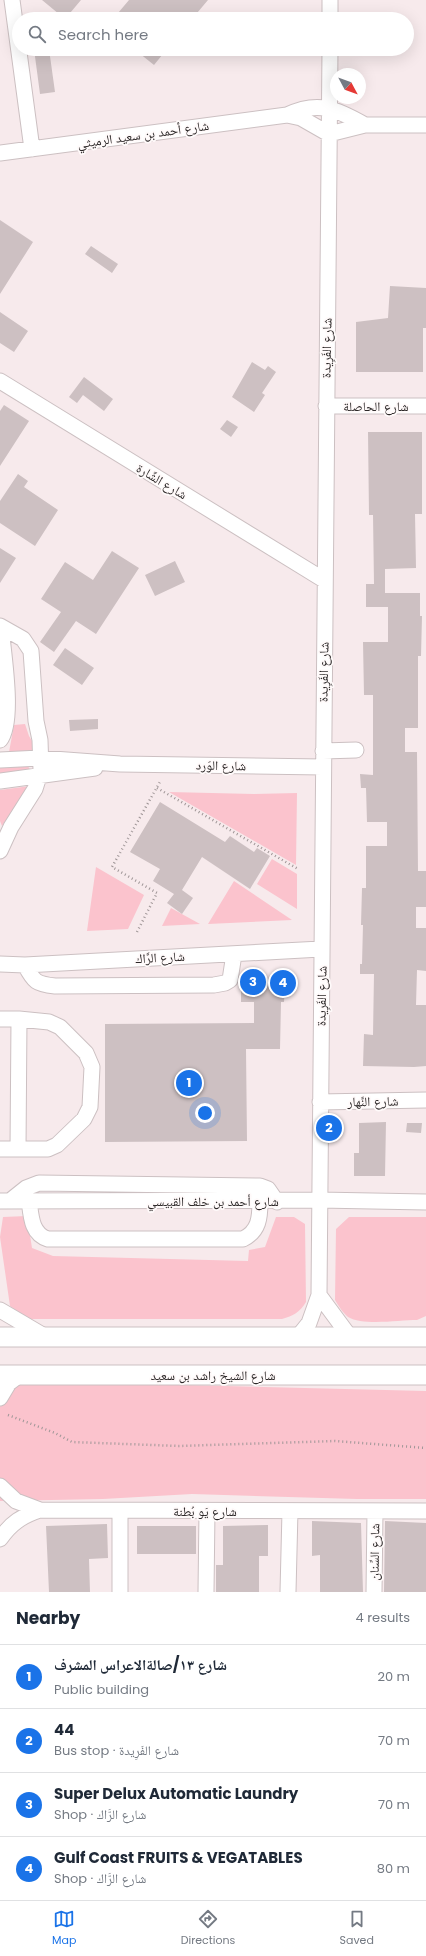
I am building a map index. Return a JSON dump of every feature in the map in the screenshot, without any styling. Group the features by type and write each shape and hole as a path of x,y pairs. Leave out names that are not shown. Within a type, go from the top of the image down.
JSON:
{"main road":[{"path":"0,1337 426,1337"},
{"name":"شارع الشيخ راشد بن سعيد","path":"0,1375 426,1375"}],"street":[{"path":"12,0 14,12"},
{"path":"330,0 330,12"},
{"path":"20,56 32,149"},
{"name":"شارع الفَرِيدة","path":"298,1338 309,1323 319,1295 324,580 330,56"},
{"name":"شارع أحمد بن سعيد الرميثي","path":"0,153 287,115 299,109 309,107 329,108 340,111 365,125"},
{"name":"شارع أحمد بن سعيد الرميثي","path":"287,115 300,118 329,134"},
{"path":"329,134 365,125 426,125"},
{"name":"شارع الشَّارة","path":"0,382 324,580"},
{"name":"شارع الحاصلة","path":"326,406 426,406"},
{"path":"0,740 3,736 8,715 1,626"},
{"path":"0,851 11,827 35,789 41,770 40,740 36,721 31,651 23,639 1,626"},
{"path":"323,751 356,750"},
{"name":"شارع الوَرد","path":"0,760 40,758 120,764 323,767"},
{"name":"شارع الوَرد","path":"0,781 39,777 120,764"},
{"name":"شارع الرَّاك","path":"0,964 25,965 321,949"},
{"path":"25,965 32,979 40,984 55,986 214,985 225,983 230,980 234,954"},
{"path":"0,1019 20,1019 49,1022 60,1027 86,1054 92,1068 90,1107 84,1119 57,1145 48,1149 0,1150"},
{"path":"18,1149 20,1019"},
{"name":"شارع النَّهار","path":"320,1102 426,1100"},
{"path":"6,1201 26,1188 39,1183 260,1186 268,1189 277,1202"},
{"path":"29,1200 35,1229 44,1238 56,1239 243,1239 249,1236 260,1221 260,1201"},
{"name":"شارع أحمد بن خلف القبيسي","path":"6,1201 277,1202 319,1200 426,1202"},
{"path":"319,1295 350,1337"},
{"path":"0,1310 47,1338"},
{"path":"0,1398 9,1383 22,1374"},
{"name":"شارع يَو بُطنة","path":"0,1486 16,1501 40,1510 426,1511"},
{"name":"شارع يَو بُطنة","path":"0,1539 14,1522 24,1516 40,1510"},
{"path":"120,1511 120,1592"},
{"path":"206,1592 207,1511"},
{"path":"288,1592 290,1511"},
{"name":"شارع السِّنان","path":"374,1592 375,1511"}],"path":[{"path":"137,932 157,892 112,867 161,780"},
{"path":"157,788 298,869"},
{"path":"8,1415 55,1433 72,1442 179,1446 335,1441 426,1448"}],"shaded area":[{"path":"25,724 29,736 38,751 9,752 14,725"},
{"path":"0,765 28,766 30,770 0,778"},
{"path":"30,786 2,826 0,821 0,790"},
{"path":"169,792 254,794 297,793 296,865"},
{"path":"272,859 297,874 297,909 257,884"},
{"path":"96,867 144,895 128,929 87,931"},
{"path":"234,881 292,920 208,924"},
{"path":"171,908 200,924 162,926"},
{"path":"27,1216 32,1248 53,1256 248,1261 249,1250 265,1247 276,1217 294,1217 305,1224 306,1302 296,1313 282,1319 29,1319 10,1306 0,1237 3,1217"},
{"path":"349,1217 426,1217 426,1316 417,1320 372,1322 355,1320 348,1317 342,1311 335,1300 336,1229"},
{"path":"17,1381 426,1391 426,1499 357,1499 192,1494 103,1499 0,1501 0,1407 4,1396"}],"building":[{"path":"42,0 81,0 71,12 57,12"},
{"path":"129,0 208,0 198,12 119,12"},
{"path":"35,56 50,56 55,92 40,94"},
{"path":"143,56 161,56 154,65"},
{"path":"0,220 33,242 0,294"},
{"path":"91,246 118,264 112,273 85,254"},
{"path":"390,286 426,288 426,328 423,328 423,372 356,372 356,322 388,318"},
{"path":"0,312 28,331 14,352 0,343"},
{"path":"252,362 265,370 268,366 276,372 262,393 265,395 254,412 232,397"},
{"path":"84,377 113,399 104,411 83,395 77,403 69,397"},
{"path":"4,405 29,421 0,466 0,411"},
{"path":"227,420 238,427 231,437 220,429"},
{"path":"368,432 422,432 422,514 415,514 416,568 385,569 385,593 420,593 420,616 422,616 421,656 418,656 418,728 405,728 405,752 417,752 418,871 426,871 426,907 416,907 416,928 426,928 426,971 417,970 416,1005 426,1005 426,1066 414,1067 363,1066 364,1034 373,1035 374,974 360,974 360,964 362,964 363,925 361,925 362,888 366,888 366,846 387,846 387,822 367,822 366,788 361,788 360,774 373,775 373,695 364,695 363,642 388,642 388,607 366,607 366,584 374,584 373,515 369,515"},
{"path":"18,474 28,481 24,487 58,510 35,546 0,523 0,501"},
{"path":"0,548 16,558 0,583"},
{"path":"112,551 139,568 96,634 76,621 54,652 40,642 61,612 41,599 65,562 93,580"},
{"path":"175,561 185,582 155,596 145,575"},
{"path":"65,648 94,668 82,685 53,665"},
{"path":"98,719 98,729 70,731 69,720"},
{"path":"160,802 225,842 230,836 254,852 257,848 270,856 250,889 202,857 182,890 193,898 182,914 167,903 174,894 153,881 160,869 130,852"},
{"path":"241,983 285,983 284,1002 281,1002 280,1049 246,1049 247,1141 105,1142 105,1024 254,1023 254,1002 241,1002"},
{"path":"386,1122 385,1176 354,1176 354,1153 359,1153 359,1123"},
{"path":"407,1123 422,1123 421,1133 406,1132"},
{"path":"312,1521 361,1523 363,1592 320,1592 320,1555 312,1556"},
{"path":"385,1521 426,1523 426,1592 384,1592"},
{"path":"107,1524 108,1558 89,1559 90,1592 49,1592 46,1526"},
{"path":"268,1525 268,1556 259,1556 259,1592 216,1592 216,1565 223,1565 223,1526"},
{"path":"137,1526 196,1526 196,1554 137,1554"}],"place":[{"name":"Super Delux Automatic Laundry","path":"253,982"},
{"name":"Gulf Coast FRUITS & VEGATABLES","path":"283,983"},
{"name":"شارع ١٣/صالةالاعراس المشرف","path":"189,1083"},
{"name":"44","path":"329,1128"}]}
